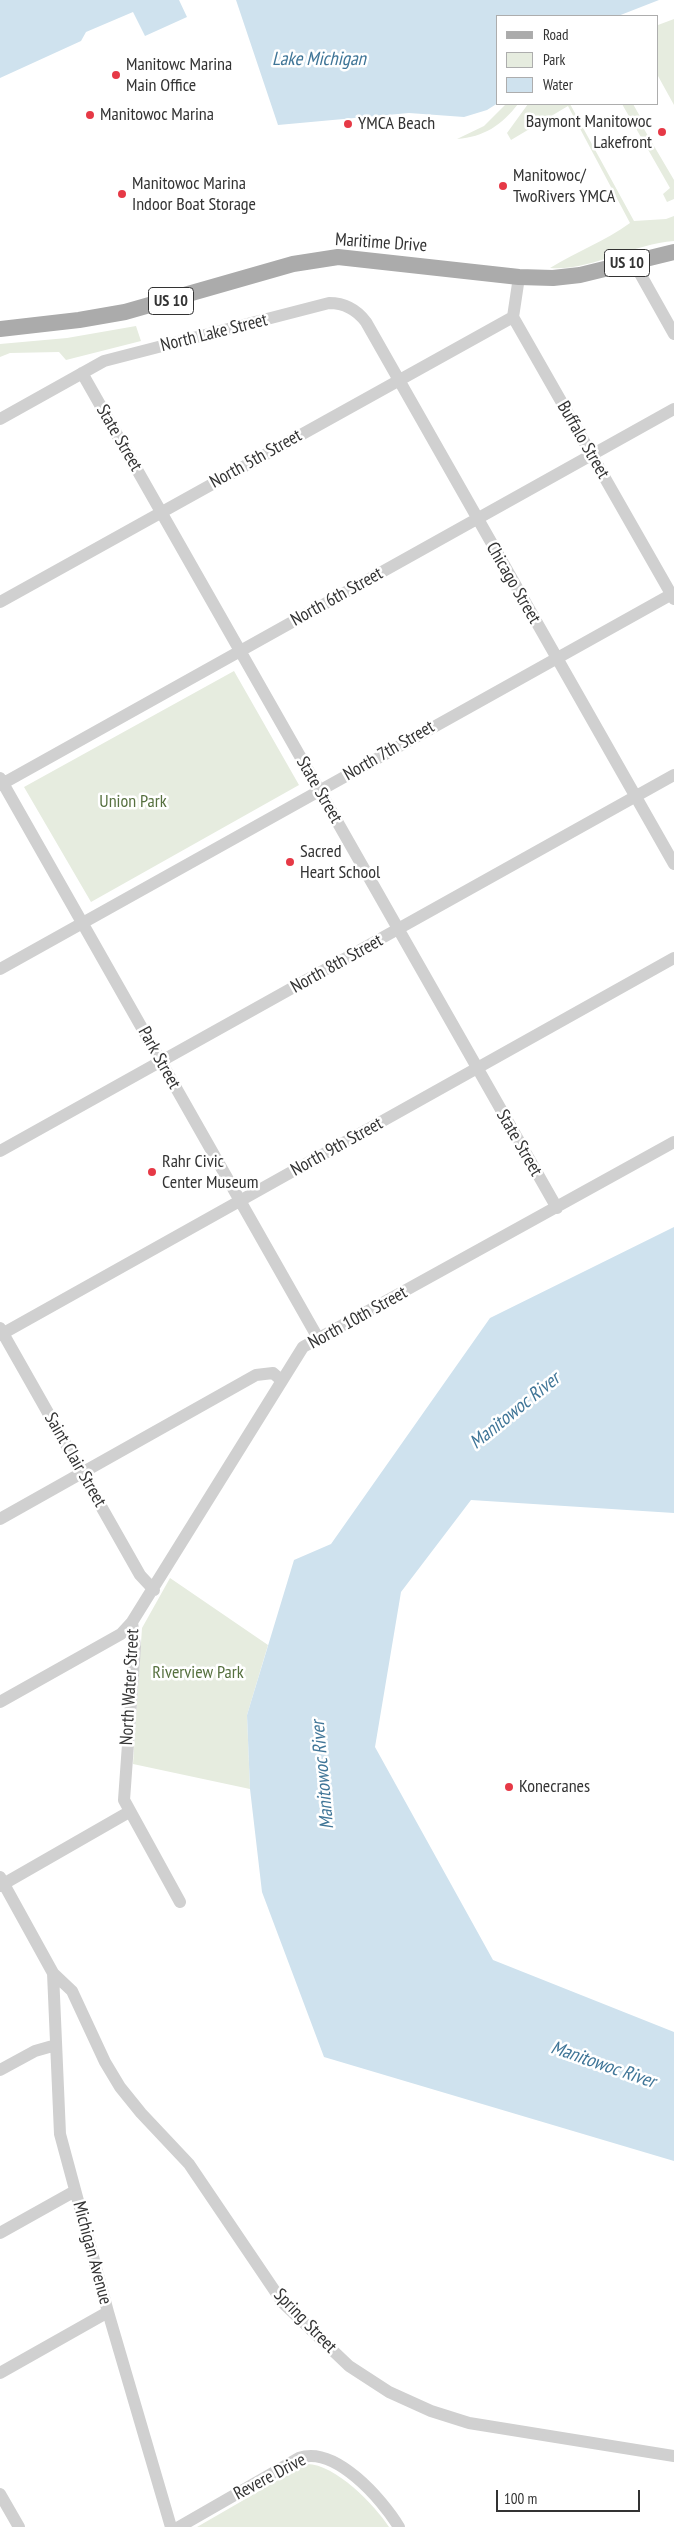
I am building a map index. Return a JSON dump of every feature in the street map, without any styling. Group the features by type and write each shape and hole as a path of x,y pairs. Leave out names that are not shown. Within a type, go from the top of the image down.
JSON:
{"main road":[{"name":"Maritime Drive","path":"0,329 79,320 124,312 174,300 293,264 338,257 519,277 553,278 580,275 674,252"}],"street":[{"path":"633,261 674,334"},
{"path":"512,317 519,277"},
{"name":"North Lake Street","path":"0,419 104,361 328,303 348,307"},
{"name":"Chicago Street","path":"348,307 362,316 366,322 674,864"},
{"name":"North 5th Street","path":"0,602 512,317"},
{"name":"Buffalo Street","path":"512,317 673,596"},
{"name":"State Street","path":"82,373 556,1208"},
{"name":"North 6th Street","path":"1,782 241,651 674,409"},
{"name":"North 7th Street","path":"0,969 555,657 673,596"},
{"name":"North 8th Street","path":"0,1151 674,775"},
{"name":"Park Street","path":"1,782 83,922 318,1338"},
{"name":"North 9th Street","path":"1,1332 674,958"},
{"name":"North 10th Street","path":"281,1380 303,1347 674,1142"},
{"name":"Saint Clair Street","path":"1,1332 140,1575 154,1590"},
{"path":"0,1519 256,1375 273,1373 281,1380"},
{"name":"North Water Street","path":"180,1902 124,1800 135,1647 132,1622 154,1590 281,1380"},
{"path":"0,1702 121,1634 132,1622"},
{"path":"53,1973 1,1882 129,1812"},
{"name":"Michigan Avenue","path":"53,1973 60,2134 108,2312 170,2527"},
{"name":"Spring Street","path":"53,1973 72,1991 120,2087 141,2113 189,2164 283,2303 349,2366 389,2392 431,2411 469,2423 674,2456"},
{"path":"0,2070 35,2050 56,2046"},
{"path":"0,2233 75,2191"},
{"path":"0,2373 108,2312"},
{"name":"Revere Drive","path":"179,2527 309,2454 328,2460 358,2478 383,2503 398,2527"},
{"path":"0,2494 19,2527"}],"green space":[{"path":"674,19 674,105 659,78 659,25"},
{"path":"505,105 517,105 506,118 492,129 476,136 457,139 484,126"},
{"path":"527,105 571,105 634,221 666,219 674,216 674,241 643,247 597,262 566,268 550,268 630,223 568,106 511,140 507,133"},
{"path":"623,105 634,105 646,127 644,129 674,180 674,199 667,202 663,194 670,188"},
{"path":"136,326 141,341 66,360 59,352 10,353 0,357 0,344 67,338"},
{"name":"Union Park","path":"234,671 299,785 91,902 24,787"},
{"name":"Riverview Park","path":"170,1578 268,1645 247,1715 250,1789 133,1764 142,1628"},
{"path":"306,2464 329,2470 353,2487 383,2518 389,2527 197,2527"}],"water":[{"path":"0,0 179,0 187,17 145,36 133,12 86,32 81,41 0,78"},
{"name":"Lake Michigan","path":"236,0 659,0 621,15 497,15 497,104 487,110 464,117 409,113 278,125"},
{"name":"Manitowoc River","path":"674,1227 674,1513 471,1500 401,1592 375,1747 493,1960 674,2032 674,2161 324,2057 262,1892 250,1789 247,1715 294,1560 331,1544 490,1318"}],"place":[{"name":"Manitowc Marina Main Office","path":"116,75"},
{"name":"Manitowoc Marina","path":"90,115"},
{"name":"YMCA Beach","path":"348,124"},
{"name":"Baymont Manitowoc Lakefront","path":"662,132"},
{"name":"Manitowoc/ TwoRivers YMCA","path":"503,186"},
{"name":"Manitowoc Marina Indoor Boat Storage","path":"122,194"},
{"name":"Sacred Heart School","path":"290,862"},
{"name":"Rahr Civic Center Museum","path":"152,1172"},
{"name":"Konecranes","path":"509,1787"}]}
